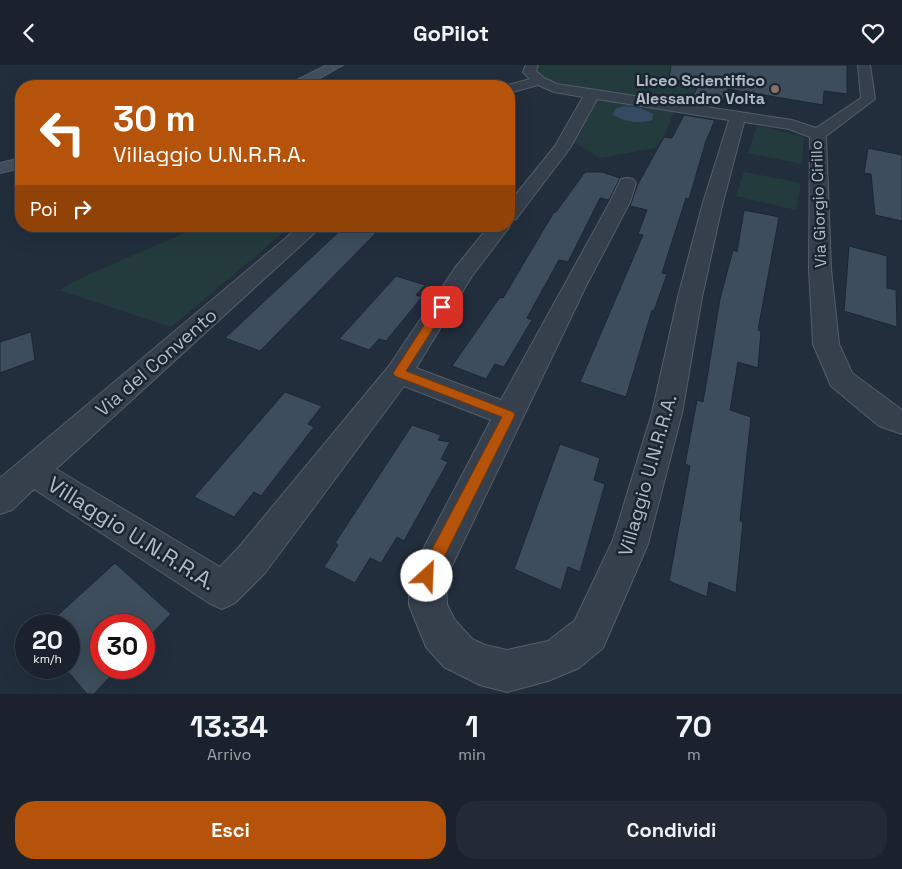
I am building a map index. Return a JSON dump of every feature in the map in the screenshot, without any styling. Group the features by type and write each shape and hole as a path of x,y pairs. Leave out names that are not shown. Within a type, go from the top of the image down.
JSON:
{"main road":[{"path":"308,80 337,65"},
{"path":"0,168 15,164"}],"street":[{"path":"532,65 530,72 539,81"},
{"path":"818,134 868,99 864,65"},
{"path":"515,87 539,81"},
{"name":"Via Giorgio Cirillo","path":"539,81 554,88 792,125 818,134 820,269 826,344 841,379 888,418 902,423"},
{"path":"515,207 562,148 589,98 593,95"},
{"name":"Villaggio U.N.R.R.A.","path":"627,183 620,202 574,286 427,576 428,605 440,633 458,653 480,665 507,671 548,661 565,654 589,634 630,544 666,413 692,288 712,205 738,116"},
{"name":"Via del Convento","path":"0,499 305,232"},
{"name":"Villaggio U.N.R.R.A.","path":"32,471 222,590 252,560 399,373 463,273 495,232"},
{"path":"399,373 509,415"}],"green space":[{"path":"535,65 707,65 697,84 697,104 567,85 536,73"},
{"path":"596,96 675,109 664,137 655,148 600,158 572,141"},
{"path":"757,125 804,137 802,164 748,153"},
{"path":"744,172 801,183 796,210 736,196"},
{"path":"187,232 284,232 171,327 59,290 83,277"}],"water":[{"path":"625,106 641,108 653,114 652,120 632,122 613,115 615,109"}],"building":[{"name":"Liceo Scientifico Alessandro Volta","path":"671,65 847,65 847,94 824,91 823,105 728,89 720,107 690,102 699,84 669,79"},
{"path":"684,115 715,120 706,141 689,199 686,198 662,273 667,274 654,311 652,310 626,397 580,382 643,235 638,234 647,210 630,206 638,184 664,137 672,138"},
{"path":"868,148 902,155 902,221 875,215 871,174 864,173"},
{"path":"585,172 602,172 620,178 609,200 600,198 568,262 559,260 527,318 532,320 504,367 495,364 486,379 452,366 500,297 503,298 554,212 556,212"},
{"path":"744,210 779,217 758,330 761,331 758,368 738,362 730,410 751,417 740,521 743,522 736,593 709,582 707,597 669,581 690,466 685,464 697,400 703,402 720,299 733,250 737,252"},
{"path":"339,232 377,232 260,351 225,338"},
{"path":"849,246 887,256 887,288 896,290 897,327 844,311"},
{"path":"396,276 425,285 416,295 422,297 386,341 379,339 369,350 339,339"},
{"path":"31,332 35,360 0,373 0,342"},
{"path":"285,392 322,406 308,424 314,427 261,496 254,492 234,517 194,497"},
{"path":"412,425 441,435 438,440 450,442 441,459 448,462 404,541 397,537 381,563 370,558 355,583 324,567 338,545 335,543"},
{"path":"560,444 600,458 594,480 605,484 580,572 568,567 561,590 514,569"},
{"path":"115,563 171,614 155,631 155,614 90,614 90,679 108,679 94,694 87,694 74,679 80,679 80,614 59,614"}],"place":[{"name":"Liceo Scientifico Alessandro Volta","path":"775,89"}],"route":[{"path":"427,576 509,415 399,373 442,307"}]}
